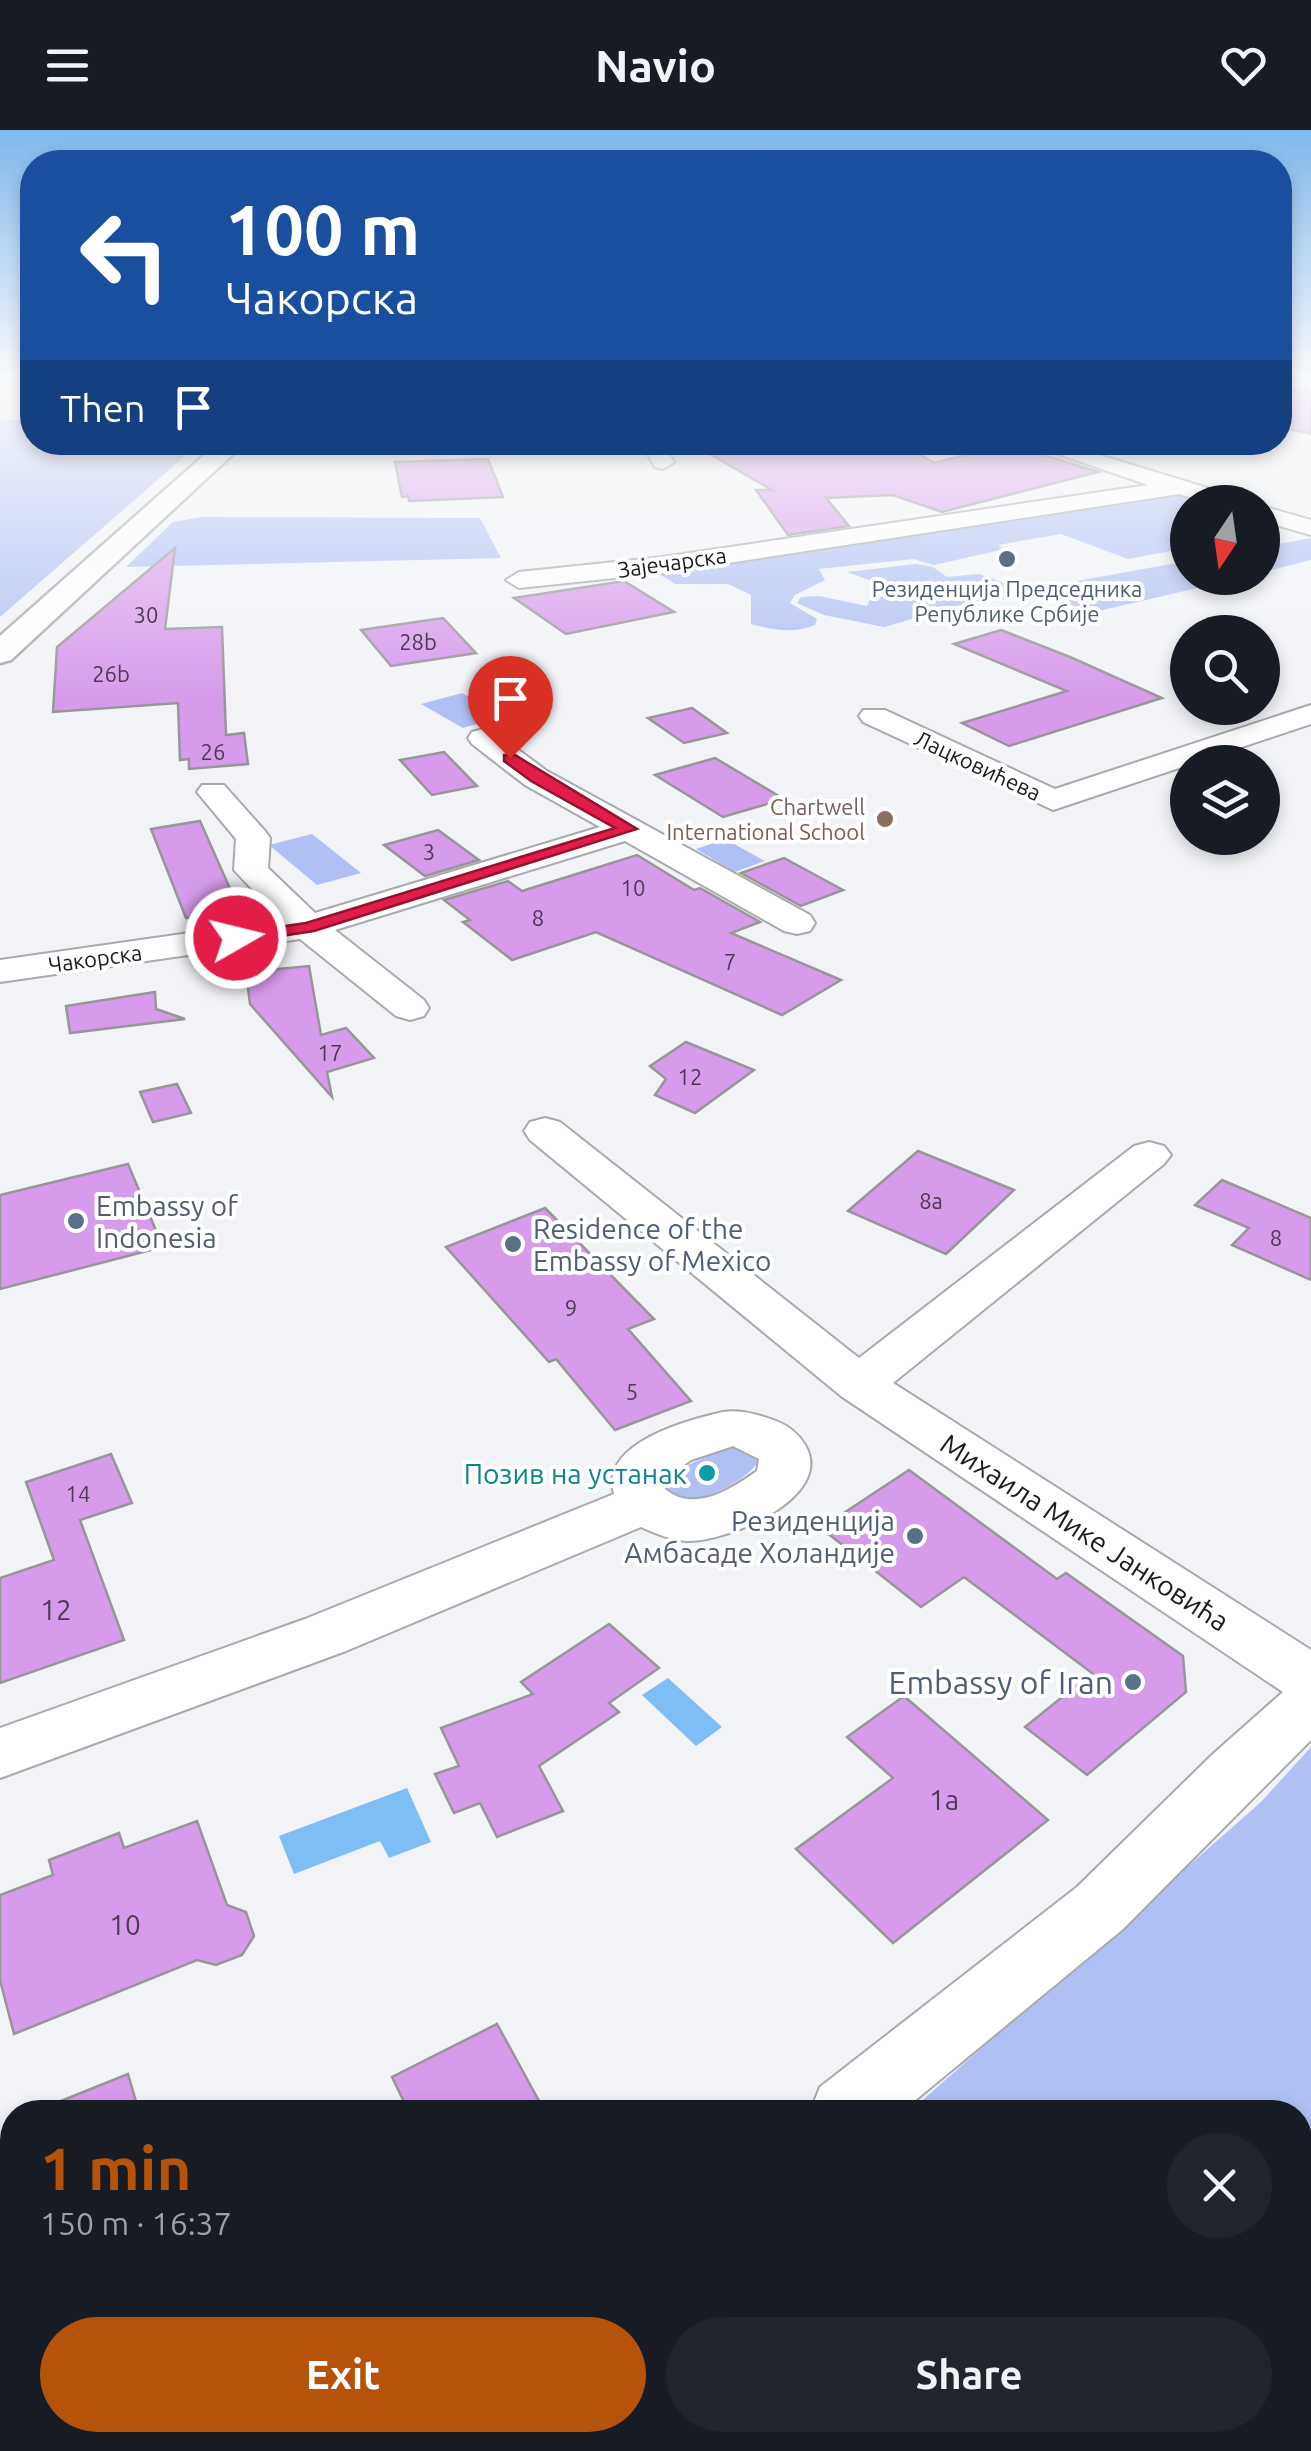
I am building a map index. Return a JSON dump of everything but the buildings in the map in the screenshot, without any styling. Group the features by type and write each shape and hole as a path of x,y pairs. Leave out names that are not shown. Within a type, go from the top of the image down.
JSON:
{"main road":[{"path":"0,652 187,484"}],"street":[{"name":"Зајечарска","path":"519,580 664,565 850,534 1170,489"},
{"path":"1280,519 1311,528"},
{"name":"Лацковићева","path":"874,716 1053,800 1311,714"},
{"path":"483,738 536,778 797,923"},
{"path":"212,792 252,838 251,870 308,928 410,1008"},
{"name":"Чакорска","path":"0,971 308,928 628,829"},
{"name":"Михаила Мике Јанковића","path":"545,1130 859,1384 1311,1680"},
{"path":"859,1384 1149,1154"},
{"path":"0,1753 459,1585 645,1502"},
{"path":"861,2100 1100,1908 1235,1772 1311,1703"}],"shaded area":[{"path":"0,484 153,484 0,617"},
{"path":"1170,491 1170,551 1128,559 1061,534 998,545 1005,549 934,565 913,559 819,569 825,580 795,595 790,603 817,619 815,625 799,629 751,624 751,595 728,584 675,584 653,570"},
{"path":"202,517 480,518 501,558 126,567 173,522"},
{"path":"1311,538 1311,560 1280,568 1280,544"},
{"path":"916,564 933,567 947,577 979,574 1009,585 1050,586 1170,564 1170,594 1090,613 1051,596 971,602 884,627 824,615 797,603 801,597 819,596 867,606 870,599 903,593 847,572"},
{"path":"462,693 504,716 463,728 421,704"},
{"path":"312,834 361,873 317,885 269,845"},
{"path":"725,839 765,861 735,872 696,849"},
{"path":"733,1445 754,1453 758,1459 739,1480 694,1500 680,1500 663,1493 663,1476"},
{"path":"668,1678 722,1727 696,1746 642,1695"},
{"path":"1311,1747 1311,2100 923,2100 1261,1802"},
{"path":"407,1788 431,1842 389,1858 380,1841 294,1874 279,1836"}],"place":[{"name":"Резиденција Председника Републике Србије","path":"1007,559"},
{"name":"Chartwell International School","path":"885,819"},
{"name":"Embassy of Indonesia","path":"76,1221"},
{"name":"Residence of the Embassy of Mexico","path":"513,1244"},
{"name":"Позив на устанак","path":"707,1473"},
{"name":"Резиденција Амбасаде Холандије","path":"915,1536"},
{"name":"Embassy of Iran","path":"1133,1682"}],"route":[{"path":"236,938 308,928 628,829 536,778 510,758"}]}
